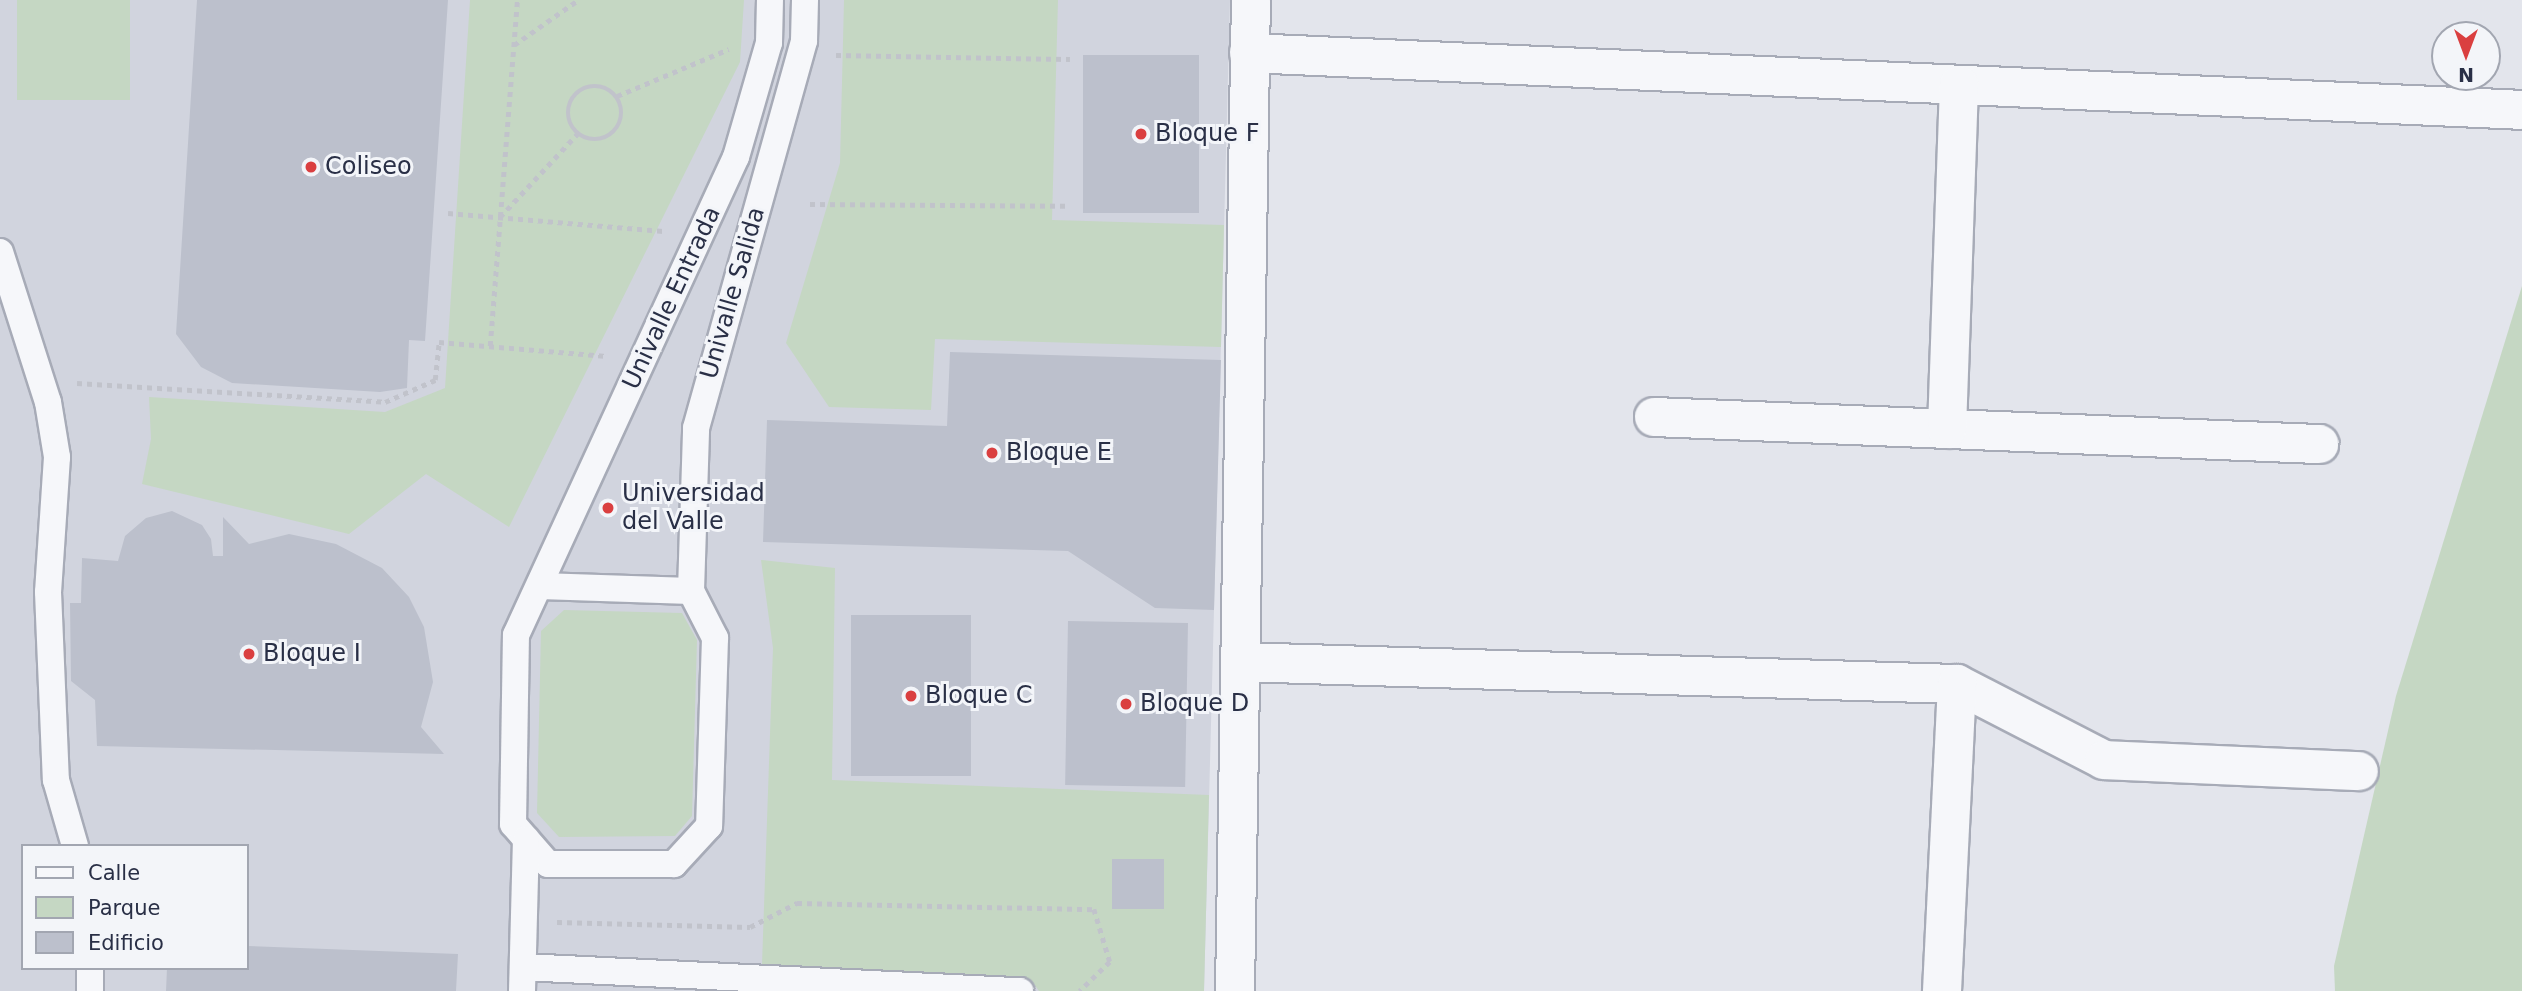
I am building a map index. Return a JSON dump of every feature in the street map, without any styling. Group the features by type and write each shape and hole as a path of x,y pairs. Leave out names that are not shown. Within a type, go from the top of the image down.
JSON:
{"street":[{"path":"1235,991 1251,0"},
{"path":"1249,53 2522,110"},
{"path":"1947,429 1959,86"},
{"path":"1654,417 2319,444"},
{"path":"1240,662 1957,684 2104,760 2359,771"},
{"path":"1942,991 1957,684"}],"lane":[{"name":"Univalle Entrada","path":"527,839 513,824 516,635 736,157 769,33 770,0"},
{"name":"Univalle Salida","path":"691,591 696,428 800,55 805,0"},
{"path":"0,252 41,381 57,457 48,592 56,780 74,844"},
{"path":"527,839 548,864 674,864 709,826 715,638 691,591 540,586"},
{"path":"527,839 523,979 1020,991"},
{"path":"90,970 90,991"}],"path":[{"path":"490,346 517,0"},
{"path":"513,46 578,0"},
{"path":"617,96 623,114 616,130 601,140 578,133 568,110 576,93 592,86 617,96 769,33"},
{"path":"800,55 1070,59"},
{"path":"499,218 578,133"},
{"path":"810,204 1069,206"},
{"path":"447,213 701,234"},
{"path":"41,381 385,402 435,380 439,342 644,359"},
{"path":"524,921 750,927 797,903 1094,909 1110,962 1080,991"}],"shaded area":[{"name":"Universidad del Valle","path":"0,0 1230,0 1204,991 0,991"}],"green space":[{"path":"17,0 130,0 130,100 17,100"},
{"path":"470,0 744,0 740,62 509,527 426,474 349,534 142,484 151,439 149,397 385,412 445,388"},
{"path":"844,0 1058,0 1052,220 1224,225 1221,347 935,339 931,410 829,407 786,343 840,163"},
{"path":"2522,286 2522,991 2335,991 2334,966 2396,696"},
{"path":"761,560 835,568 832,780 1209,795 1204,991 1039,991 1031,980 762,964 773,648"},
{"path":"564,610 682,613 697,640 692,816 675,836 559,837 537,813 541,631"}],"building":[{"name":"Coliseo","path":"197,0 448,0 425,341 409,340 407,388 380,392 232,383 201,367 176,334"},
{"name":"Bloque F","path":"1083,55 1199,55 1199,213 1083,213"},
{"name":"Bloque E","path":"950,352 1221,360 1214,610 1155,608 1068,551 763,542 767,420 947,426"},
{"name":"Bloque I","path":"172,511 202,525 211,539 213,556 223,556 223,517 249,544 289,534 336,544 382,568 409,597 424,627 433,682 421,727 444,754 97,746 95,700 71,681 70,603 81,603 82,558 118,561 125,536 146,518"},
{"name":"Bloque C","path":"851,615 971,615 971,776 851,776"},
{"name":"Bloque D","path":"1068,621 1188,623 1185,787 1065,785"},
{"path":"1112,859 1164,859 1164,909 1112,909"},
{"path":"248,946 458,954 456,991 166,991 167,970 248,970"}],"place":[{"name":"Bloque F","path":"1141,134"},
{"name":"Coliseo","path":"311,167"},
{"name":"Bloque E","path":"992,453"},
{"name":"Universidad del Valle","path":"608,508"},
{"name":"Bloque I","path":"249,654"},
{"name":"Bloque C","path":"911,696"},
{"name":"Bloque D","path":"1126,704"}]}
